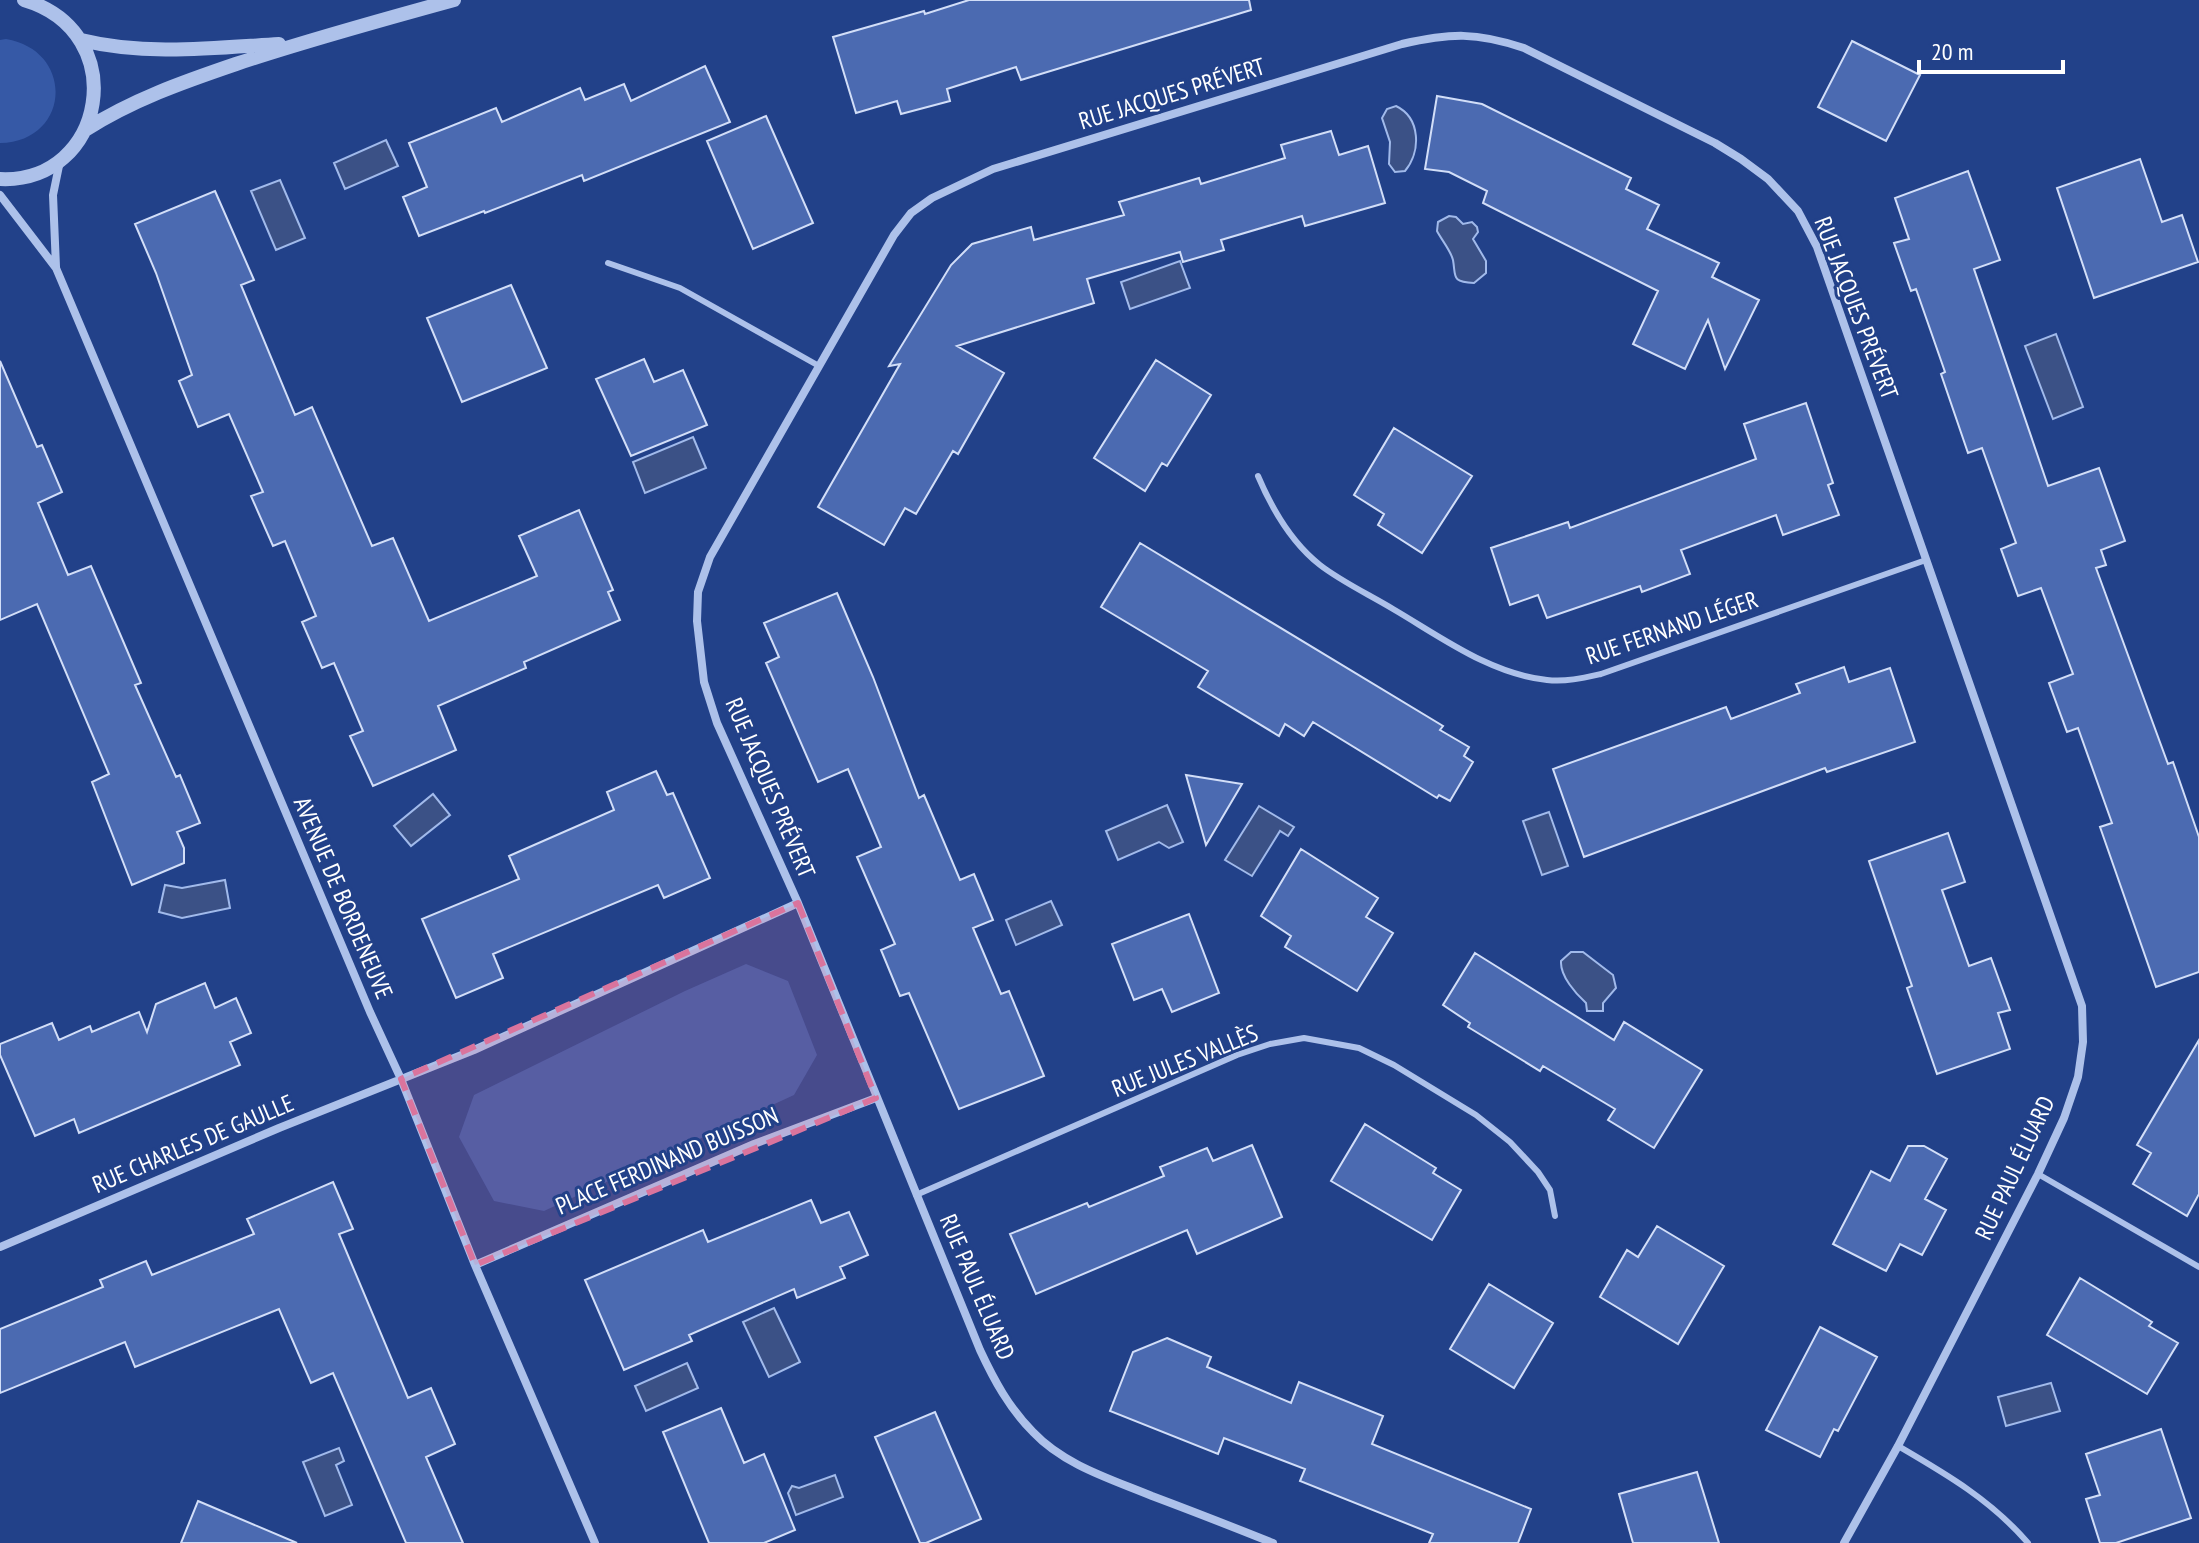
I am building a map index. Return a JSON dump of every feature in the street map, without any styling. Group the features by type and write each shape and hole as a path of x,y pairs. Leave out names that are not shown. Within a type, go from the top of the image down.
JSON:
{"street":[{"path":"0,179 25,177 44,170 60,159 85,130 93,108 95,84 91,61 81,40 56,14 24,0"},
{"path":"85,130 115,111 175,85 298,43 454,0"},
{"name":"RUE JACQUES PRÉVERT","path":"798,903 717,723 704,682 697,621 698,592 710,557 894,235 911,213 932,198 993,169 1402,44 1463,35 1491,37 1524,48 1715,143 1768,179 1798,211 1817,247 1926,560"},
{"path":"81,40 107,46 167,50 298,43"},
{"name":"AVENUE DE BORDENEUVE","path":"56,268 53,195 60,159"},
{"name":"AVENUE DE BORDENEUVE","path":"0,195 56,268 595,1543"},
{"name":"RUE PAUL ÉLUARD","path":"1844,1543 1898,1446 2038,1174 2064,1118 2078,1077 2083,1042 2082,1006 1926,560"},
{"path":"401,1079 474,1050 798,903"},
{"name":"RUE PAUL ÉLUARD","path":"798,903 980,1350 996,1384 1016,1414 1035,1435 1064,1456 1099,1475 1273,1543"},
{"name":"RUE CHARLES DE GAULLE","path":"0,1247 401,1079"},
{"name":"PLACE FERDINAND BUISSON","path":"475,1265 754,1144 876,1098"}],"lane":[{"path":"608,263 680,288 819,366"},
{"name":"RUE FERNAND LÉGER","path":"1258,476 1270,505 1320,565 1472,656 1510,672 1547,680 1571,680 1601,674 1926,560"},
{"name":"RUE JULES VALLÈS","path":"916,1195 1237,1055 1270,1044 1304,1038 1359,1048 1394,1065 1476,1115 1510,1142 1538,1172 1550,1190 1555,1216"},
{"path":"2038,1174 2199,1267"},
{"path":"1898,1446 1987,1501 2028,1543"}],"highlighted area":[{"path":"798,903 876,1098 475,1265 401,1079"}],"shaded area":[{"path":"0,40 29,47 44,60 53,77 56,95 51,113 40,128 23,139 0,143"},
{"path":"1396,106 1410,119 1416,145 1405,171 1395,172 1389,164 1390,142 1382,118 1387,109"},
{"path":"386,140 398,166 345,189 334,163"},
{"path":"280,180 305,238 276,250 251,191"},
{"path":"1449,216 1456,217 1463,224 1472,222 1477,227 1478,232 1473,239 1486,261 1486,273 1474,283 1456,278 1452,256 1437,231 1438,222"},
{"path":"1180,261 1190,288 1130,309 1121,282"},
{"path":"2056,334 2083,407 2053,419 2025,346"},
{"path":"693,437 706,468 645,493 633,462"},
{"path":"433,794 450,815 411,846 394,826"},
{"path":"1167,805 1183,842 1169,848 1159,842 1118,860 1106,831"},
{"path":"1259,806 1294,827 1288,836 1280,831 1252,876 1225,860"},
{"path":"1549,812 1568,866 1542,875 1523,821"},
{"path":"225,880 230,908 182,918 159,912 165,885 182,888"},
{"path":"1051,901 1062,925 1016,945 1006,920"},
{"path":"1571,952 1583,952 1613,975 1616,988 1603,1003 1603,1011 1587,1011 1586,1003 1566,979 1561,961"},
{"path":"746,964 788,981 817,1055 794,1095 544,1211 494,1201 459,1137 474,1095"},
{"path":"774,1308 800,1362 769,1377 743,1322"},
{"path":"687,1363 698,1388 646,1411 635,1386"},
{"path":"2051,1383 2060,1411 2006,1426 1998,1397"},
{"path":"339,1448 344,1461 336,1465 352,1505 325,1516 303,1462"},
{"path":"835,1475 843,1497 796,1515 788,1493 792,1486 799,1488"}],"building":[{"path":"969,0 1249,0 1251,10 1021,80 1016,67 947,89 950,101 901,114 897,101 856,113 833,37"},
{"path":"1852,41 1920,75 1886,141 1818,107"},
{"path":"705,66 730,122 584,181 582,175 419,236 403,197 427,187 409,143 496,108 502,122 580,88 585,100 624,84 631,101"},
{"path":"1437,96 1482,104 1631,178 1626,189 1659,205 1647,229 1719,263 1712,277 1759,300 1725,369 1708,320 1685,369 1633,344 1658,291 1483,203 1487,191 1449,172 1425,169"},
{"path":"766,116 813,223 753,249 707,141"},
{"path":"1331,131 1339,155 1368,146 1385,203 1305,226 1302,216 1221,240 1224,250 1183,262 1180,252 1087,279 1094,303 957,346 1004,373 958,454 953,451 916,514 905,508 884,545 818,507 900,364 889,366 951,265 972,244 1031,227 1034,240 1124,215 1119,202 1199,178 1201,184 1285,158 1281,145"},
{"path":"2140,159 2162,222 2182,215 2198,262 2094,298 2057,188"},
{"path":"1968,171 2000,260 1974,269 2048,486 2099,468 2125,541 2101,550 2106,565 2096,568 2168,764 2173,762 2199,837 2199,972 2156,987 2100,827 2112,823 2078,728 2067,732 2049,683 2073,674 2041,588 2018,596 2001,549 2016,543 1982,448 1968,453 1941,374 1945,372 1916,289 1911,291 1894,243 1909,239 1895,198"},
{"path":"215,191 254,280 241,285 295,415 312,407 372,546 393,538 429,621 537,576 519,536 579,510 613,590 608,592 620,620 524,662 526,668 438,706 456,750 373,786 350,736 363,731 334,663 322,668 302,622 316,616 285,541 273,546 251,496 263,492 229,414 198,427 179,381 192,375 135,224"},
{"path":"511,285 547,368 462,402 427,318"},
{"path":"644,359 654,382 683,370 707,425 631,456 596,379"},
{"path":"1156,360 1211,395 1167,466 1162,463 1145,491 1094,458"},
{"path":"0,361 37,447 42,445 62,492 38,503 68,575 91,566 141,683 135,685 200,823 177,832 184,848 184,863 132,885 92,782 109,774 37,604 0,620"},
{"path":"1806,403 1833,483 1828,485 1839,515 1783,535 1776,515 1681,550 1690,574 1642,592 1640,586 1547,618 1538,595 1510,605 1491,548 1568,522 1570,528 1756,459 1744,424"},
{"path":"1394,428 1472,476 1422,553 1378,525 1384,514 1354,495"},
{"path":"1140,543 1443,726 1440,730 1469,747 1464,756 1473,762 1450,801 1439,795 1437,798 1313,722 1304,736 1285,724 1279,736 1198,687 1208,671 1101,607"},
{"path":"837,593 919,798 924,795 960,880 974,874 993,920 973,928 1001,994 1009,991 1044,1076 959,1109 909,993 900,996 881,950 895,944 857,857 881,847 848,769 818,782 766,663 779,657 764,623"},
{"path":"1844,667 1849,682 1890,668 1915,742 1827,772 1825,768 1584,857 1553,769 1726,707 1731,719 1800,693 1796,684"},
{"path":"656,771 667,795 673,793 710,878 664,898 658,885 493,954 503,978 456,998 422,919 519,879 509,856 614,810 607,792"},
{"path":"1186,775 1242,784 1206,845"},
{"path":"1948,833 1965,882 1942,890 1969,966 1991,958 2010,1010 1998,1013 2010,1049 1937,1074 1907,988 1912,986 1869,861"},
{"path":"1301,849 1378,898 1366,917 1393,933 1357,991 1285,947 1291,936 1261,916"},
{"path":"1189,914 1219,993 1172,1012 1162,989 1134,1000 1112,944"},
{"path":"1475,953 1614,1040 1624,1022 1702,1070 1654,1148 1608,1120 1615,1109 1543,1066 1540,1071 1468,1027 1470,1023 1443,1005"},
{"path":"205,983 215,1008 236,998 251,1033 230,1042 240,1065 79,1133 74,1119 35,1136 0,1055 0,1044 52,1023 59,1040 90,1026 92,1032 139,1012 147,1032 156,1004"},
{"path":"2199,1040 2199,1194 2187,1216 2133,1184 2151,1153 2137,1145"},
{"path":"1365,1124 1436,1168 1433,1173 1461,1190 1432,1240 1331,1181"},
{"path":"1252,1145 1282,1217 1197,1254 1187,1230 1036,1294 1010,1234 1087,1203 1089,1207 1164,1176 1160,1167 1207,1148 1213,1161"},
{"path":"1908,1146 1924,1146 1947,1159 1925,1199 1946,1210 1922,1255 1900,1244 1886,1271 1833,1244 1871,1171 1890,1181"},
{"path":"333,1182 353,1229 339,1234 408,1398 431,1388 455,1444 426,1457 463,1543 406,1543 333,1373 311,1383 279,1309 135,1367 125,1342 0,1393 0,1329 103,1287 100,1280 146,1261 152,1275 254,1234 247,1219"},
{"path":"811,1200 821,1223 849,1212 868,1255 840,1267 845,1278 797,1298 794,1289 689,1335 692,1341 624,1370 585,1280 703,1230 708,1242"},
{"path":"1657,1226 1724,1266 1678,1344 1600,1297 1627,1250 1638,1257"},
{"path":"2080,1278 2152,1322 2149,1326 2178,1343 2147,1394 2047,1335"},
{"path":"1489,1284 1553,1323 1514,1388 1450,1349"},
{"path":"1820,1327 1877,1357 1838,1431 1834,1429 1820,1457 1766,1430"},
{"path":"1167,1338 1211,1357 1207,1367 1291,1403 1299,1382 1383,1416 1372,1444 1531,1509 1518,1543 1429,1543 1433,1534 1300,1481 1305,1469 1224,1438 1218,1454 1110,1411 1133,1352"},
{"path":"721,1408 744,1463 764,1454 795,1530 764,1543 709,1543 663,1432"},
{"path":"935,1412 981,1519 920,1543 875,1437"},
{"path":"2161,1429 2191,1518 2116,1543 2100,1543 2086,1499 2100,1495 2086,1454"},
{"path":"1697,1472 1719,1543 1633,1543 1619,1494"},
{"path":"198,1501 297,1543 181,1543"}]}
